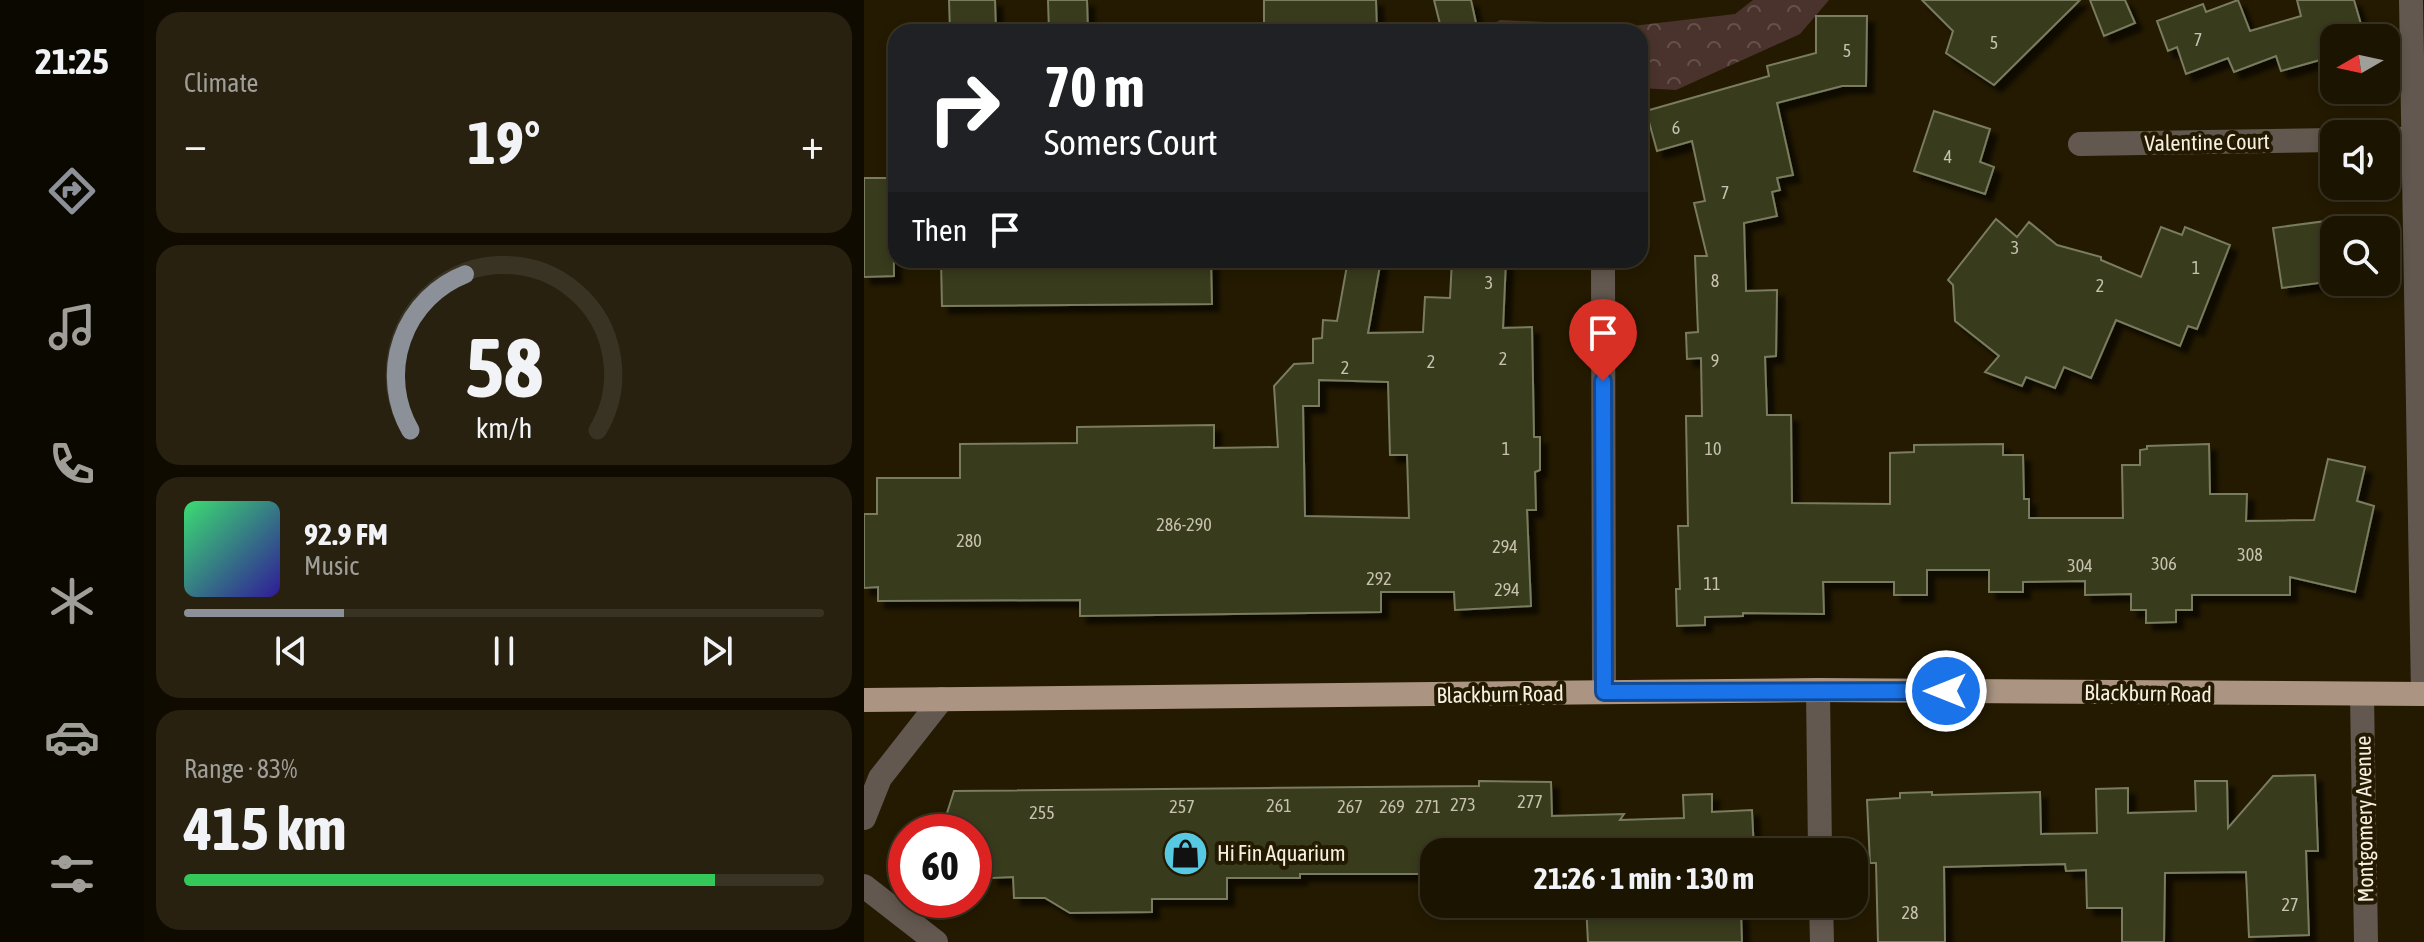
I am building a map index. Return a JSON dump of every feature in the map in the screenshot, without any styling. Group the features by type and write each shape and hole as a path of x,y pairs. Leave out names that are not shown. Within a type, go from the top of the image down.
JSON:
{"main road":[{"name":"Blackburn Road","path":"864,700 1818,690 2423,694"}],"street":[{"path":"2411,0 2423,694"},
{"path":"2400,139 2414,139"},
{"name":"Valentine Court","path":"2080,144 2320,140"},
{"path":"1603,268 1604,692"},
{"path":"1818,690 1820,838"},
{"name":"Montgomery Avenue","path":"2362,695 2366,942"},
{"path":"864,818 880,778 942,699"},
{"path":"864,886 936,942"},
{"path":"1821,918 1822,942"}],"green space":[{"path":"1753,0 1829,0 1800,34 1676,90 1648,88 1648,24 1735,14"},
{"path":"1500,20 1588,24 1493,24"}],"building":[{"path":"949,0 995,0 996,24 950,24"},
{"path":"1048,0 1087,0 1088,24 1049,24"},
{"path":"1264,0 1376,0 1377,24 1264,24"},
{"path":"1434,0 1471,0 1476,24 1440,24"},
{"path":"1922,0 2080,0 1994,85 1946,53 1953,31"},
{"path":"2090,0 2125,0 2135,23 2104,36"},
{"path":"2238,0 2250,31 2301,16 2297,0 2354,0 2361,24 2320,24 2320,60 2281,71 2276,56 2234,72 2228,58 2186,74 2177,47 2168,51 2157,21 2203,4 2206,12"},
{"path":"1816,16 1867,16 1866,86 1842,86 1777,103 1793,175 1777,178 1780,190 1772,192 1777,216 1744,223 1746,291 1777,290 1776,356 1765,357 1767,415 1791,415 1792,503 1890,504 1890,453 1914,452 1914,445 2003,444 2003,455 2023,455 2024,499 2029,499 2029,518 2123,518 2122,465 2140,465 2140,450 2147,449 2147,446 2209,444 2210,494 2247,494 2246,521 2314,520 2328,459 2365,467 2357,501 2374,506 2355,592 2290,577 2290,595 2192,595 2192,610 2176,610 2176,622 2146,623 2146,610 2131,610 2131,594 2085,595 2085,581 2023,582 2023,592 1989,592 1989,570 1927,570 1927,595 1894,595 1894,582 1823,582 1824,614 1743,613 1743,616 1705,617 1705,625 1677,626 1676,589 1680,589 1678,526 1688,526 1686,416 1702,416 1701,358 1687,359 1686,333 1698,332 1695,256 1707,256 1694,203 1705,201 1692,141 1657,151 1648,110 1769,76 1767,66 1816,53"},
{"path":"1934,111 1990,129 1980,162 1994,167 1985,194 1914,171"},
{"path":"864,178 888,178 888,268 894,268 894,276 864,277"},
{"path":"1996,219 2017,237 2029,222 2057,245 2101,257 2101,260 2141,277 2161,227 2182,235 2185,227 2230,245 2197,329 2188,326 2180,346 2116,320 2091,378 2064,367 2055,388 2026,377 2022,386 1985,372 1999,356 1955,321 1953,285 1948,280"},
{"path":"2320,222 2320,283 2282,288 2273,228"},
{"path":"941,268 1211,268 1212,304 942,306"},
{"path":"1347,268 1380,268 1368,333 1423,332 1425,297 1450,298 1452,268 1506,268 1503,328 1532,327 1534,437 1540,437 1540,470 1535,472 1536,510 1527,510 1531,606 1455,610 1454,592 1381,592 1381,612 1080,616 1080,600 878,601 878,587 864,588 864,514 877,514 877,478 960,478 960,444 1077,443 1077,427 1214,425 1214,448 1278,447 1274,386 1294,364 1313,363 1313,339 1322,338 1323,320 1337,321","holes":["1319,380 1388,382 1390,455 1407,455 1409,518 1305,516 1303,406 1319,406"]},
{"path":"2315,775 2318,851 2306,851 2309,935 2249,937 2246,872 2165,873 2164,942 2122,942 2122,908 2087,908 2086,870 2066,871 2065,864 1944,867 1945,942 1878,942 1876,863 1870,863 1867,800 1900,798 1900,793 2040,792 2041,834 2097,833 2096,789 2128,788 2128,813 2196,811 2195,781 2227,781 2228,828 2273,776"},
{"path":"1479,781 1551,782 1552,816 1624,814 1620,820 1684,818 1683,795 1712,794 1712,812 1752,810 1753,838 1420,838 1420,874 1300,874 1300,878 1227,878 1227,899 1152,899 1152,912 1070,913 1045,898 1014,898 1013,877 992,878 992,814 947,814 954,791 1479,786"},
{"path":"1587,918 1741,918 1742,942 1588,942"}],"place":[{"name":"Hi Fin Aquarium","path":"1186,853"}],"route":[{"path":"1603,381 1604,692 1946,691"}]}
